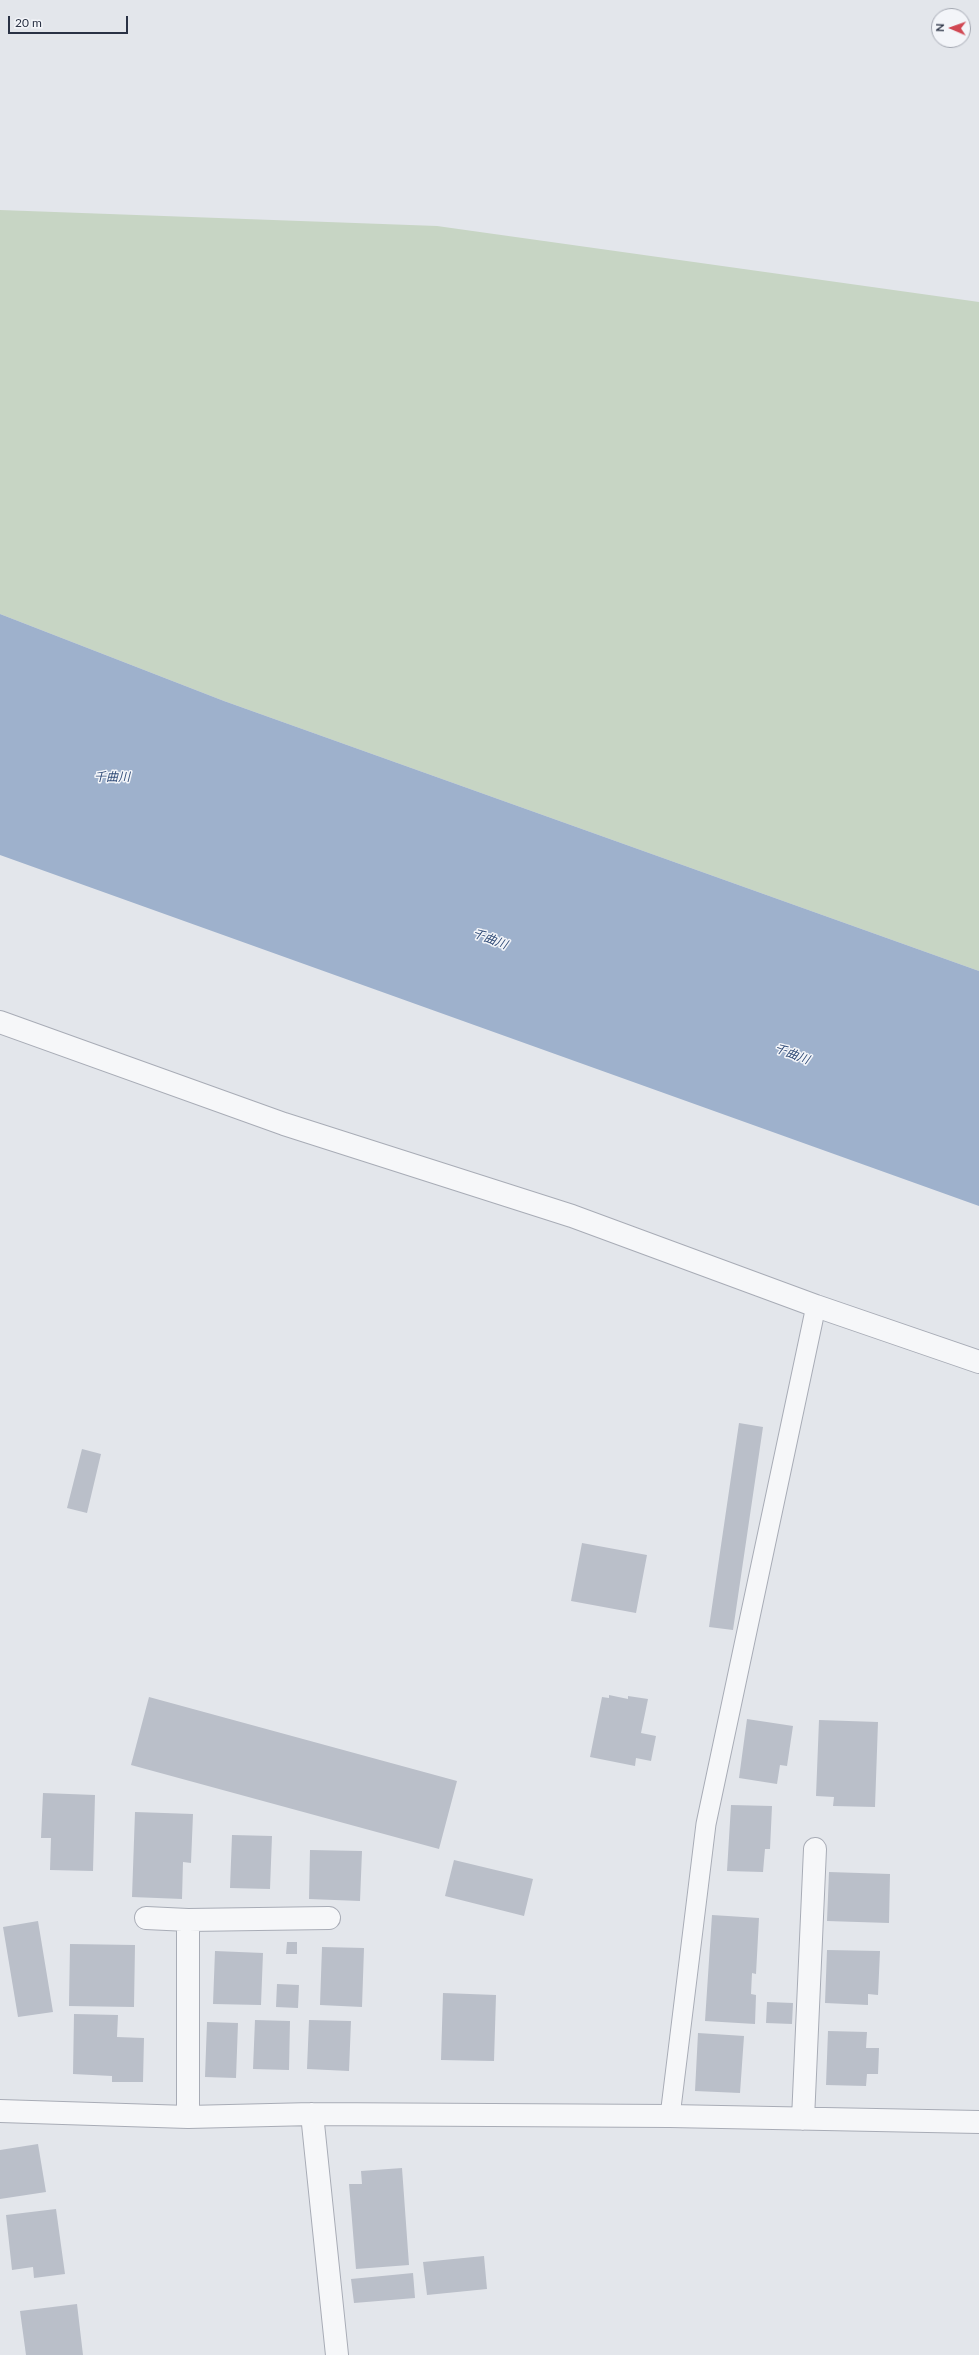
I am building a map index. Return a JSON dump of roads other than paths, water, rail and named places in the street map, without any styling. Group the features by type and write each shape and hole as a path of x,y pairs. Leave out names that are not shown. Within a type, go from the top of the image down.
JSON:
{"street":[{"path":"0,1022 284,1124 572,1216 816,1306 979,1362"},
{"path":"802,2119 815,1850"},
{"path":"146,1918 188,1920 329,1918"},
{"path":"188,1920 188,2117"},
{"path":"0,2110 188,2117 312,2114 670,2116 979,2122"},
{"path":"312,2114 337,2355"}],"lane":[{"path":"670,2116 706,1824 816,1306"}],"water":[{"name":"千曲川","path":"0,614 224,701 979,971 979,1206 0,855"}]}
